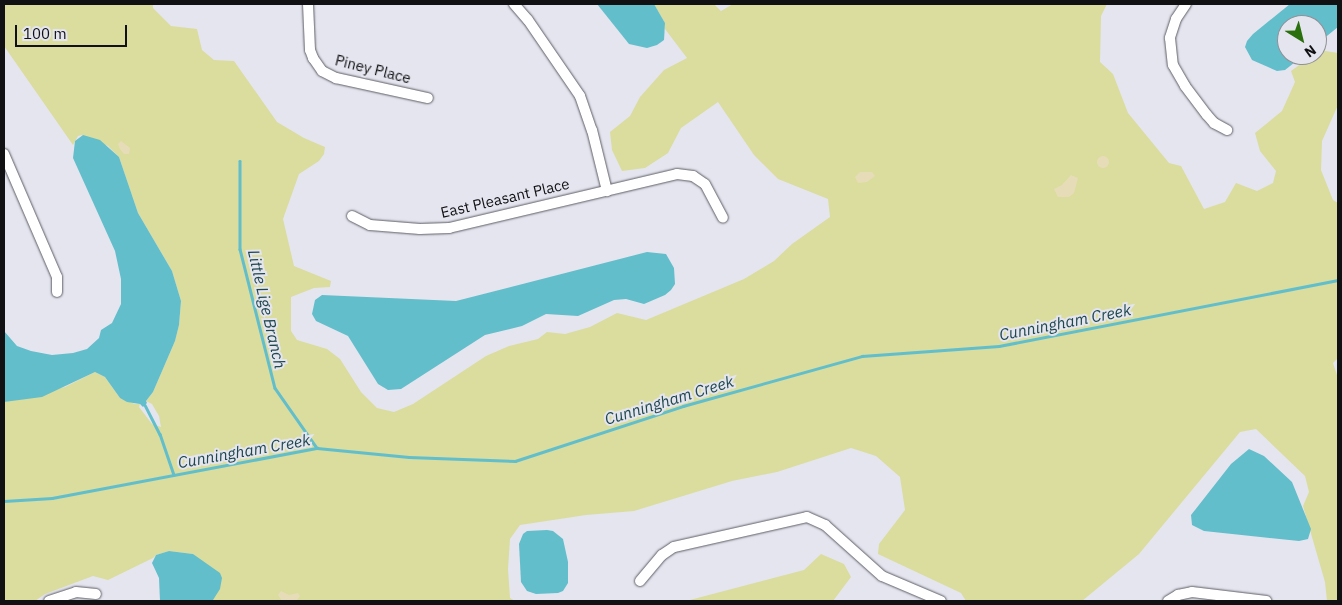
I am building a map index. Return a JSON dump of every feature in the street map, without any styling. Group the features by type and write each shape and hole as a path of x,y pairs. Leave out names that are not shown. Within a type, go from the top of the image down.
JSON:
{"street":[{"name":"Piney Place","path":"308,4 310,50 322,71 336,78 428,98"},
{"path":"514,4 528,20 580,96 592,130 607,191"},
{"path":"1186,4 1176,19 1170,38 1173,65 1185,86 1207,115 1214,123 1227,130"},
{"path":"4,154 57,277 57,292"},
{"name":"East Pleasant Place","path":"352,216 370,225 434,230 677,174 685,174 705,184 723,218"},
{"path":"640,581 662,555 674,547 807,517 825,525 882,576 941,601"},
{"path":"49,601 76,592 96,594"},
{"path":"1168,601 1178,595 1192,592 1266,601"}],"green space":[{"path":"4,4 153,4 153,8 171,26 197,29 202,50 214,60 234,61 277,122 304,138 325,147 324,154 319,161 299,174 283,219 294,266 331,281 330,287 314,288 291,297 291,331 297,340 327,349 340,359 361,392 377,408 394,412 413,404 486,356 509,346 538,339 547,332 565,334 590,327 617,313 646,320 744,279 774,261 792,244 830,217 828,199 778,179 754,155 718,102 681,128 668,153 645,168 622,171 612,150 610,132 630,116 640,97 664,70 687,58 665,29 665,23 654,4 714,4 721,11 733,4 1107,4 1101,16 1100,62 1113,74 1128,113 1169,163 1181,166 1204,209 1225,202 1236,183 1257,191 1273,183 1276,171 1260,151 1255,133 1282,111 1295,82 1291,71 1299,65 1327,65 1327,51 1338,53 1338,105 1322,141 1321,170 1333,200 1338,203 1338,358 1333,363 1338,378 1338,601 1327,601 1325,582 1303,506 1309,492 1305,476 1256,429 1240,432 1139,554 1082,601 966,601 961,593 878,554 879,544 905,510 900,477 876,456 851,448 777,472 732,481 634,511 586,515 520,525 510,539 508,569 510,598 515,601 212,601 221,582 193,554 169,551 156,555 108,580 93,576 45,594 35,601 4,601 4,402 65,387 95,372 105,377 120,398 140,404 139,407 152,424 161,427 159,416 152,404 146,401 153,392 175,341 179,325 181,301 172,271 138,213 119,157 108,146 82,135 78,136 73,145 4,46"},
{"path":"821,554 844,564 851,577 833,601 686,601 804,570"}],"sand":[{"path":"121,141 130,148 129,154 124,154 120,149 118,144"},
{"path":"1101,156 1105,156 1109,162 1105,168 1101,168 1097,164 1097,160"},
{"path":"860,172 872,172 875,176 867,182 858,183 855,177"},
{"path":"1071,175 1078,178 1074,193 1069,197 1058,197 1054,189 1062,185"},
{"path":"281,591 289,595 298,593 300,596 296,601 282,601 278,595"}],"water":[{"path":"597,4 654,4 665,23 664,40 657,45 647,48 629,44"},
{"path":"1290,4 1338,4 1338,27 1327,36 1327,15 1277,15 1277,65 1291,65 1285,70 1277,71 1252,60 1245,47 1253,34"},
{"path":"83,135 100,140 119,157 138,213 172,271 181,301 179,325 175,341 153,392 143,407 140,404 127,402 120,398 105,377 95,372 42,397 4,402 4,331 17,346 31,351 52,355 73,353 87,349 99,338 101,330 112,323 121,304 121,279 115,251 73,158 75,141"},
{"path":"647,252 666,254 674,268 675,284 665,295 644,304 626,299 614,300 578,316 546,314 522,326 485,335 401,389 388,390 378,384 348,336 316,321 312,314 315,300 322,295 456,301"},
{"path":"1249,449 1264,456 1292,482 1311,529 1308,539 1299,541 1204,531 1192,525 1191,515 1231,464"},
{"path":"527,531 553,531 563,539 568,562 568,583 563,591 558,593 536,594 527,591 521,582 519,544 523,534"},
{"path":"169,551 193,554 220,573 222,578 220,589 213,600 160,601 159,578 152,563 156,555"}],"waterway":[{"name":"Little Lige Branch","path":"240,161 240,249 275,388 317,448"},
{"name":"Cunningham Creek","path":"4,501 52,498 317,448 409,457 515,461 683,406 862,356 999,346 1338,280"},
{"path":"145,405 160,434 174,475"}]}
